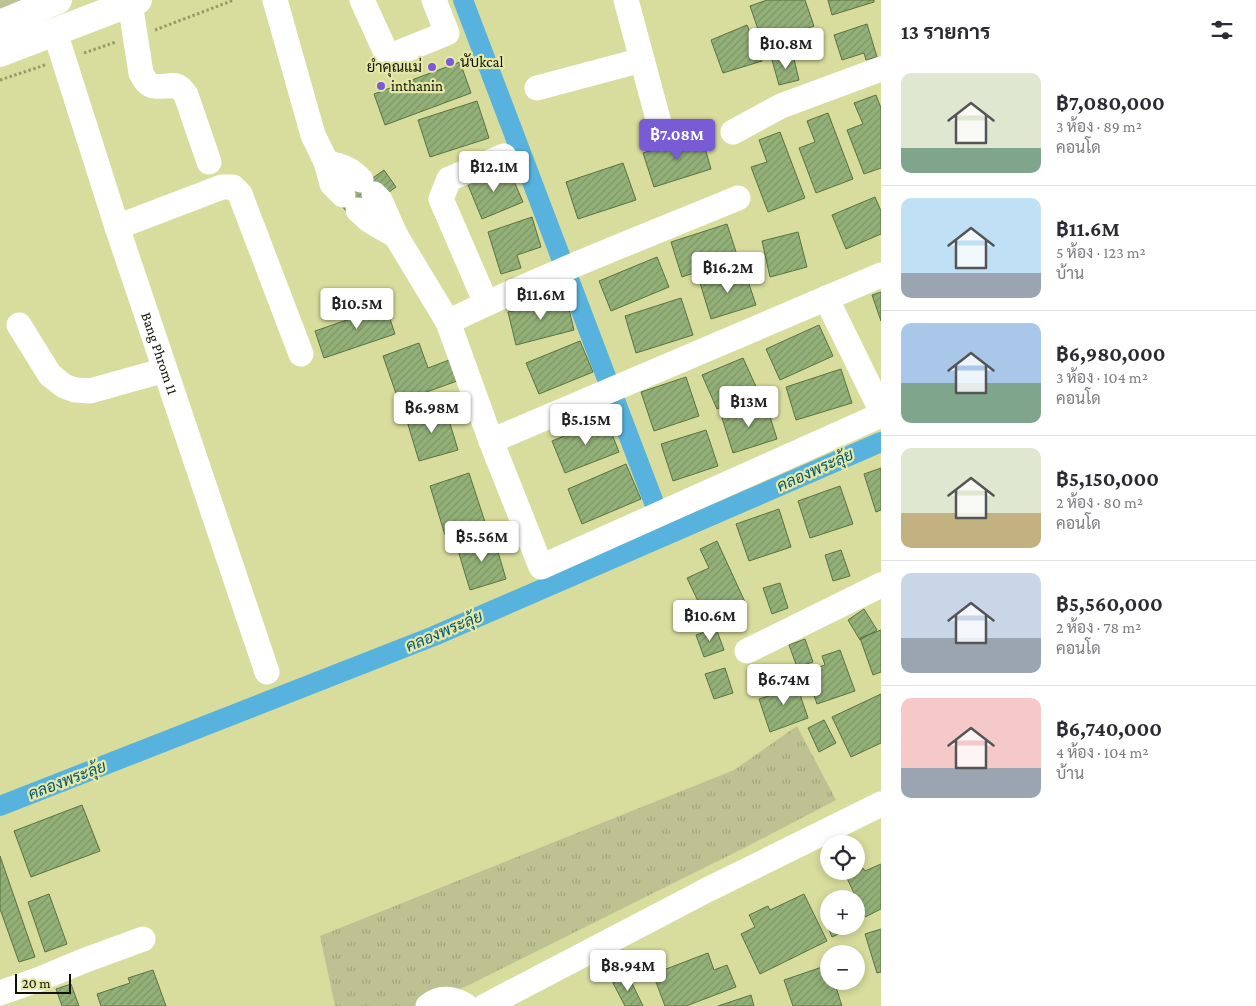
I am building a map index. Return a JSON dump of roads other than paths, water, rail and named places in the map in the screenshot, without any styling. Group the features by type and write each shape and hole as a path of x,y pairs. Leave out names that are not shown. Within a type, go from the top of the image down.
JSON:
{"main road":[{"path":"0,24 58,0"},
{"path":"0,53 134,2"}],"street":[{"path":"275,0 309,123 326,162 332,184 359,195 380,200 396,236 448,322 491,442 541,567 881,414"},
{"path":"362,0 388,57 447,33 434,0"},
{"path":"626,0 661,130"},
{"path":"134,2 141,73 149,85 156,87 177,86 186,95 209,162"},
{"name":"Bang Phrom 11","path":"55,32 117,227 268,672"},
{"path":"537,88 642,60"},
{"path":"733,132 782,106 881,69"},
{"path":"486,303 441,198 448,179 504,156"},
{"path":"117,227 222,186 232,187 240,194 301,354"},
{"path":"448,322 486,303 565,269 738,198"},
{"path":"491,442 881,275"},
{"path":"826,298 881,410"},
{"path":"19,326 50,375 64,386 75,390 90,391 165,370"},
{"path":"747,651 881,585"},
{"path":"485,1006 583,965 707,890 881,804"},
{"path":"0,993 144,939"},
{"path":"428,1006 438,1000 445,999 460,1002 466,1006"}],"waterway":[{"path":"463,0 664,529"},
{"name":"คลองพระลุ้ย","path":"0,806 434,636 881,442"}],"place":[{"name":"นับkcal","path":"450,62"},
{"name":"ยำคุณแม่","path":"432,67"},
{"name":"inthanin","path":"381,86"}]}
